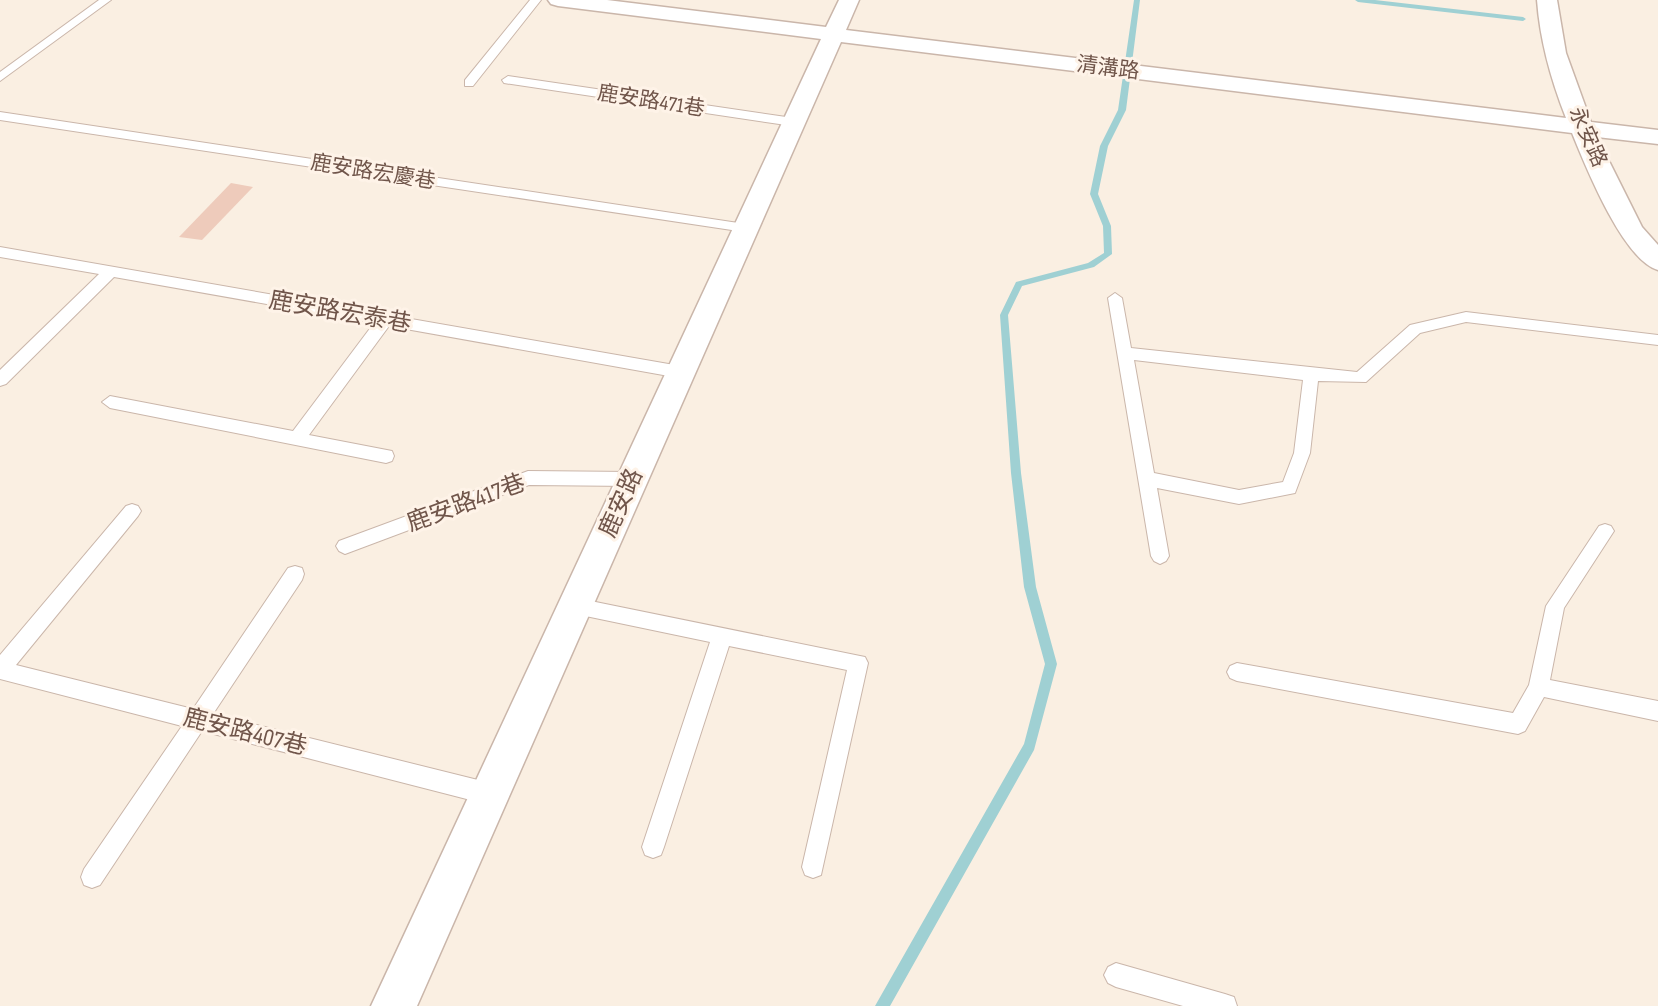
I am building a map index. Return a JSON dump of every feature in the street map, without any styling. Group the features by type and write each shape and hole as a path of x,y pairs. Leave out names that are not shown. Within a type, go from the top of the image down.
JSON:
{"street":[{"name":"清溝路","path":"558,0 1658,137"},
{"name":"鹿安路","path":"394,1006 849,0"},
{"name":"永安路","path":"1546,0 1557,62 1583,128 1631,230 1658,261"}],"lane":[{"path":"0,77 106,0"},
{"path":"469,83 536,0"},
{"name":"鹿安路471巷","path":"508,80 793,122"},
{"name":"鹿安路宏慶巷","path":"0,117 745,228"},
{"name":"鹿安路宏泰巷","path":"0,252 680,372"},
{"path":"0,380 111,271"},
{"path":"1115,298 1160,556"},
{"path":"1125,353 1311,375 1360,378 1415,329 1466,317 1658,340"},
{"path":"298,439 385,320"},
{"path":"1147,479 1238,497 1289,488 1303,453 1311,375"},
{"path":"110,402 386,456"},
{"name":"鹿安路417巷","path":"345,546 528,478 632,479"},
{"path":"0,670 132,511"},
{"path":"1237,672 1518,724 1539,687 1555,606 1605,531"},
{"path":"92,877 295,574"},
{"path":"576,606 858,663 813,867"},
{"path":"653,848 722,636"},
{"name":"鹿安路407巷","path":"0,670 490,794"},
{"path":"1539,687 1658,711"},
{"path":"1116,975 1225,1006"}],"building":[{"path":"231,183 253,187 202,240 179,237"}],"waterway":[{"path":"882,1006 1030,746 1051,664 1030,587 1016,473 1004,315 1019,284 1091,265 1108,254 1107,226 1094,194 1104,146 1122,110 1137,0"},
{"path":"1358,0 1523,19"}]}
